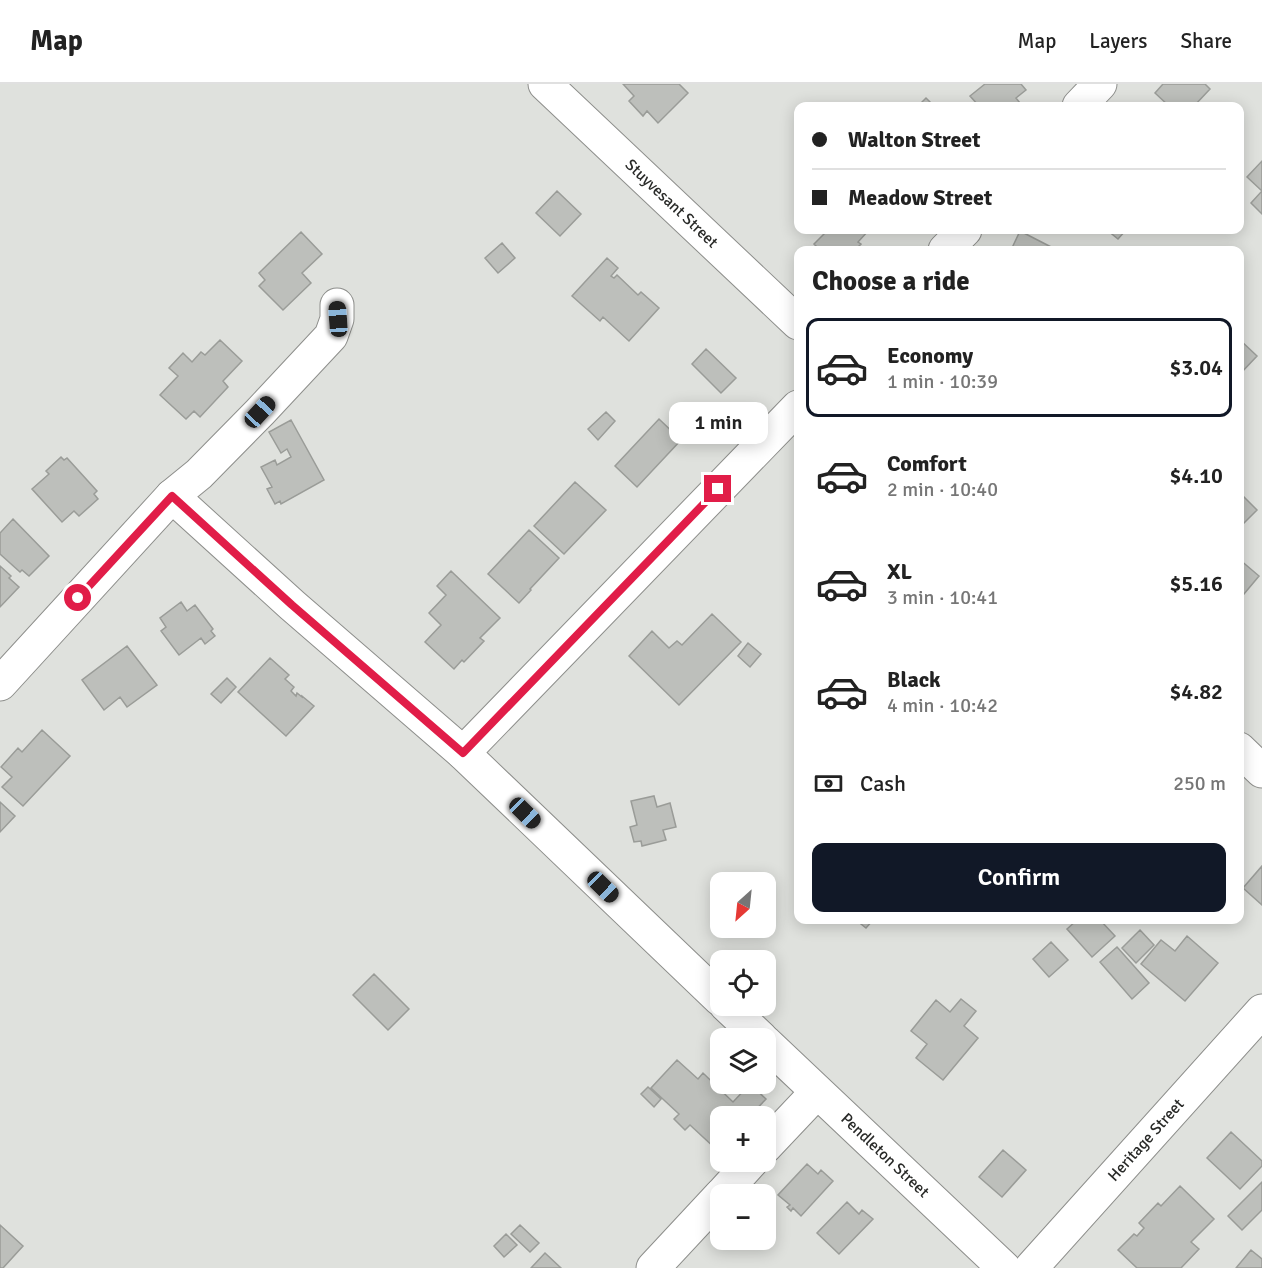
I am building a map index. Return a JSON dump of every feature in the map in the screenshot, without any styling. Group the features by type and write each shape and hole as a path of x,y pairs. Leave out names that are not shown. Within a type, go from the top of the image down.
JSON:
{"street":[{"name":"Stuyvesant Street","path":"545,84 794,319"},
{"path":"1083,102 1100,84"},
{"path":"949,246 961,234"},
{"path":"0,684 172,496 199,474 331,336 338,319 337,305"},
{"path":"463,753 794,411"},
{"path":"172,496 292,605 463,753 710,989"},
{"path":"1244,754 1262,771"},
{"name":"Heritage Street","path":"1031,1268 1262,1011"},
{"path":"738,1016 750,1028"},
{"name":"Pendleton Street","path":"776,1053 1004,1268"},
{"path":"776,1136 817,1092"},
{"path":"731,1184 742,1172"},
{"path":"653,1268 710,1207"}],"building":[{"path":"623,84 679,84 688,93 658,123 647,111 643,116 629,101 634,96"},
{"path":"985,84 1021,84 1026,90 1016,98 1019,102 975,102 970,96"},
{"path":"1163,84 1205,84 1210,89 1198,102 1165,102 1155,93"},
{"path":"1262,161 1262,191 1247,177"},
{"path":"557,191 581,214 560,236 536,213"},
{"path":"1262,191 1262,214 1251,203"},
{"path":"301,232 322,254 302,273 311,283 283,310 259,286 265,280 259,273"},
{"path":"824,234 865,234 858,242 861,244 859,246 816,246 814,244"},
{"path":"1019,234 1026,234 1049,246 1013,246"},
{"path":"1112,234 1122,234 1118,239"},
{"path":"502,243 515,258 498,273 485,258"},
{"path":"607,258 618,268 611,276 614,278 617,275 638,295 641,292 659,308 629,341 603,317 600,321 572,296"},
{"path":"220,340 242,361 223,381 228,387 200,417 194,411 186,419 160,395 178,376 169,368 183,353 192,362 201,352 205,355"},
{"path":"1244,344 1257,356 1244,370"},
{"path":"706,349 736,378 721,393 692,364"},
{"path":"606,412 615,421 598,440 588,429"},
{"path":"659,419 681,440 637,487 615,466"},
{"path":"291,420 324,480 281,504 280,501 275,504 267,489 272,487 261,467 275,460 277,465 291,457 287,449 281,453 269,432"},
{"path":"61,457 64,460 67,458 97,491 94,494 98,499 79,516 74,511 62,522 32,489 49,474 46,471"},
{"path":"575,482 606,510 564,554 534,526"},
{"path":"1244,497 1257,510 1244,523"},
{"path":"13,519 49,556 29,576 22,570 20,572 0,554 0,533"},
{"path":"529,530 559,558 519,603 488,574"},
{"path":"1244,563 1259,576 1244,594"},
{"path":"0,566 19,587 0,607"},
{"path":"451,571 500,618 480,638 484,641 454,669 425,642 441,625 429,613 446,595 437,586"},
{"path":"181,602 187,611 195,605 213,629 211,631 215,636 205,644 201,638 179,655 161,631 166,627 160,618"},
{"path":"712,614 741,642 679,705 629,656 652,631 669,648 677,641 682,645"},
{"path":"748,643 761,654 750,667 738,656"},
{"path":"127,646 157,685 127,707 120,697 104,710 82,680"},
{"path":"270,658 289,675 285,679 294,687 291,691 296,696 297,693 302,696 314,706 286,736 238,692"},
{"path":"227,678 236,687 221,703 211,694"},
{"path":"42,730 70,756 23,806 2,787 12,777 1,767 18,748 22,752"},
{"path":"654,796 657,807 670,803 676,827 663,830 666,840 642,846 641,841 634,842 630,827 637,825 631,801"},
{"path":"0,802 15,816 0,832"},
{"path":"1262,866 1262,905 1244,887"},
{"path":"1073,924 1104,924 1115,936 1092,957 1067,929"},
{"path":"1140,930 1154,945 1136,963 1122,948"},
{"path":"1187,936 1218,963 1185,1001 1141,964 1161,940 1175,951"},
{"path":"1051,942 1068,960 1049,977 1033,959"},
{"path":"1117,947 1149,983 1132,999 1100,962"},
{"path":"374,974 409,1009 388,1030 353,995"},
{"path":"961,999 976,1011 964,1026 978,1038 943,1080 916,1058 927,1044 911,1031 936,1000 950,1012"},
{"path":"677,1060 698,1079 703,1073 710,1080 710,1094 725,1094 733,1102 741,1094 761,1094 766,1099 759,1106 710,1106 710,1144 690,1125 685,1130 674,1119 679,1114 651,1088"},
{"path":"648,1087 661,1099 654,1107 641,1094"},
{"path":"1231,1132 1262,1161 1262,1166 1240,1189 1207,1158"},
{"path":"1003,1150 1026,1170 1002,1197 979,1177"},
{"path":"807,1164 818,1174 821,1170 833,1181 801,1216 793,1208 791,1211 787,1207 790,1205 778,1195"},
{"path":"1262,1182 1262,1210 1242,1230 1228,1216"},
{"path":"1180,1186 1214,1219 1191,1242 1199,1249 1181,1268 1137,1268 1118,1250 1134,1234 1137,1236 1144,1228 1139,1223 1158,1203 1161,1206"},
{"path":"847,1202 859,1214 862,1210 873,1219 839,1254 817,1233"},
{"path":"0,1225 23,1246 3,1268 0,1268"},
{"path":"520,1225 539,1243 530,1252 511,1234"},
{"path":"506,1234 517,1245 504,1257 494,1246"},
{"path":"1251,1250 1262,1259 1262,1268 1236,1268"},
{"path":"545,1253 561,1268 531,1268"}],"route":[{"path":"78,598 172,496 292,605 463,753 718,489"}]}
